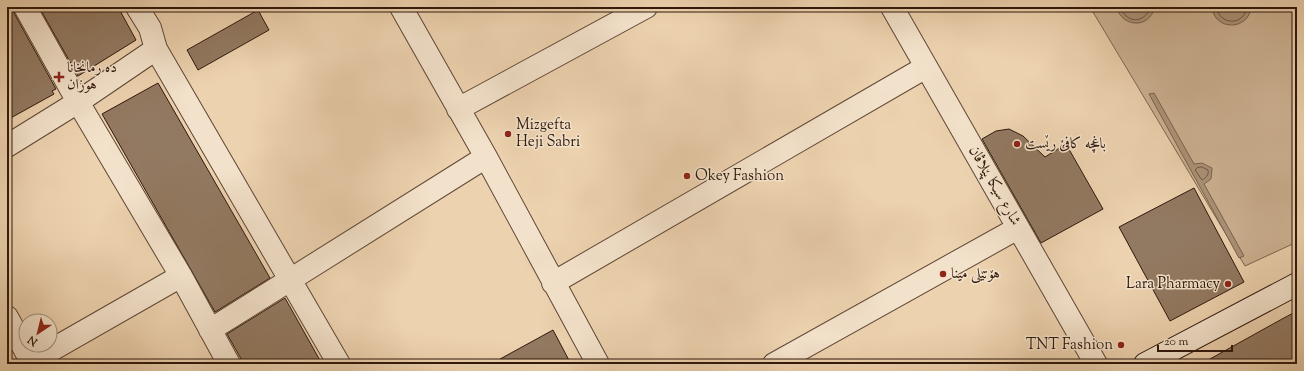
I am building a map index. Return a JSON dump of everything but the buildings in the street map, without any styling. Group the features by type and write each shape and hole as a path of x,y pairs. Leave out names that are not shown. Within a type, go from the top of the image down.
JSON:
{"street":[{"path":"25,7 78,102 181,276 230,364"},
{"path":"137,7 150,28 156,49 339,364"},
{"path":"401,7 486,157 598,364"},
{"path":"458,108 646,7"},
{"name":"شارع سيكا پێلاڤان","path":"892,7 1096,364"},
{"path":"7,146 78,102 156,49"},
{"path":"553,283 926,67"},
{"path":"210,330 486,157"},
{"path":"774,364 1018,228"},
{"path":"7,317 29,363 181,276"},
{"path":"1146,364 1297,284"}],"shaded area":[{"path":"1090,7 1293,7 1297,15 1297,242 1245,266"}],"water":[{"path":"1116,7 1155,7 1152,14 1147,19 1136,23 1124,19 1119,14"},
{"path":"1212,7 1251,7 1249,15 1244,20 1238,24 1232,25 1225,24 1219,20 1214,15"},
{"path":"1154,93 1194,164 1202,163 1212,168 1211,179 1204,184 1244,256 1239,258 1149,94"}],"place":[{"name":"ده رمانخانا هوزان","path":"59,77"},
{"name":"Mizgefta Heji Sabri","path":"508,134"},
{"name":"باغچه‌ كافێ رێست","path":"1017,144"},
{"name":"Okey Fashion","path":"687,176"},
{"name":"هۆتێلی مینا","path":"943,274"},
{"name":"Lara Pharmacy","path":"1228,284"},
{"name":"TNT Fashion","path":"1121,345"}]}
